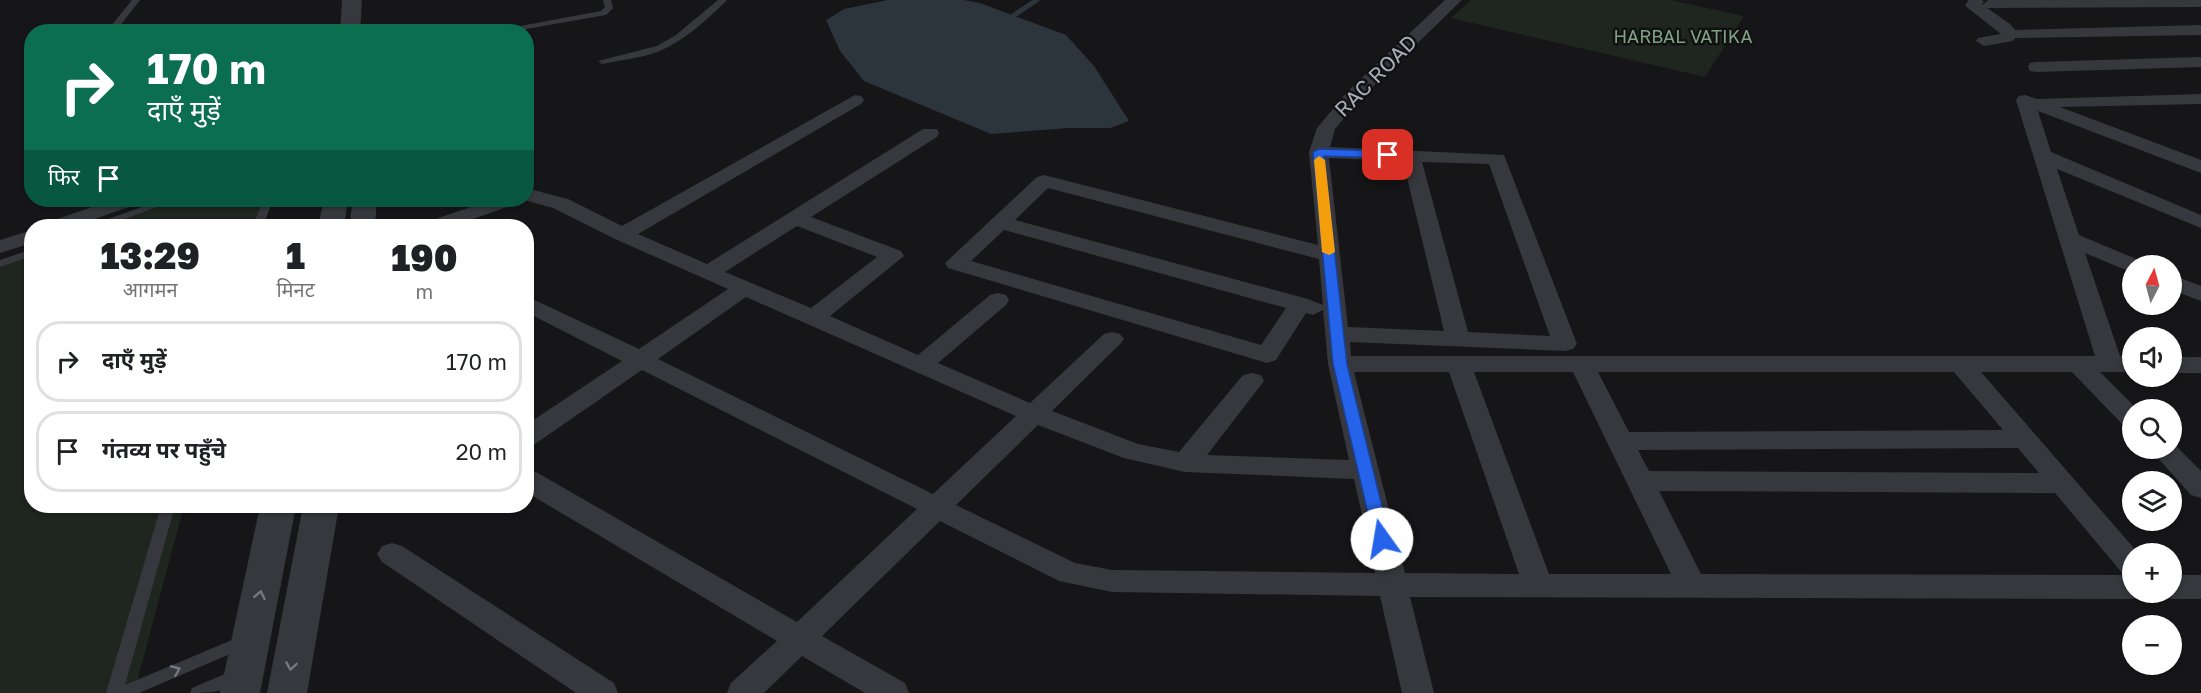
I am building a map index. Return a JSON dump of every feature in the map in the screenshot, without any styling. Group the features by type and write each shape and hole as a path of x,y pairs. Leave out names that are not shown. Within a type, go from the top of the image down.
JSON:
{"street":[{"path":"350,24 352,0"},
{"name":"RAC ROAD","path":"1418,693 1340,364 1319,152 1326,128 1354,95 1454,0"},
{"path":"1984,41 2007,38 2009,34 2004,27 1973,5 1983,2 2201,2"},
{"path":"369,24 370,10"},
{"path":"2020,34 2199,31"},
{"path":"2036,67 2201,62"},
{"path":"2176,63 2201,77"},
{"path":"2032,103 2201,99"},
{"path":"622,235 855,100"},
{"path":"1000,222 1300,304 1336,324 1458,351 1582,364 2122,364 2069,238 2025,100 2201,167"},
{"path":"708,273 930,134"},
{"path":"1319,152 1497,159 1565,344 1458,351 1340,364"},
{"path":"1411,155 1458,351 1538,586"},
{"path":"2041,155 2201,222"},
{"path":"1300,304 1266,356 956,263 1044,181 1329,255"},
{"path":"534,193 566,206 622,235 1034,414 1133,452 1185,463 1366,470"},
{"path":"76,219 110,207"},
{"path":"454,219 489,207"},
{"path":"795,218 893,256 813,318"},
{"path":"2069,238 2122,261"},
{"path":"0,247 24,239"},
{"path":"2182,286 2201,294"},
{"path":"534,433 745,288"},
{"path":"921,365 998,300"},
{"path":"534,307 1069,573 1112,581 1538,586 2122,587"},
{"path":"743,693 802,639 1112,339"},
{"path":"1582,364 1692,586"},
{"path":"1961,364 2122,553"},
{"path":"2078,364 2122,409"},
{"path":"2182,365 2201,365"},
{"path":"1185,463 1252,381"},
{"path":"1620,441 2025,439"},
{"path":"2173,459 2201,488"},
{"path":"1640,481 2062,483"},
{"path":"534,484 893,693"},
{"path":"245,668 277,513"},
{"path":"287,693 320,513"},
{"path":"392,554 602,693"},
{"path":"2182,587 2201,587"}],"lane":[{"path":"116,24 136,0"},
{"path":"534,25 603,13 609,8 607,0"},
{"path":"602,61 649,52 663,46 723,0"},
{"path":"117,219 151,207"},
{"path":"0,264 24,255"},
{"path":"114,693 166,513"},
{"path":"122,693 245,668"},
{"path":"198,693 245,668"}],"green space":[{"name":"HARBAL VATIKA","path":"1471,0 1670,0 1744,16 1705,77 1451,18"},
{"path":"151,207 264,207 261,219 118,219"},
{"path":"24,254 24,513 182,513 134,693 0,693 0,263"}],"shaded area":[{"path":"888,0 964,0 980,3 1066,35 1094,66 1129,121 1110,128 1069,128 991,134 864,81 840,51 826,20 844,9"}],"waterway":[{"path":"1014,15 1037,0"}],"slow traffic":[{"path":"1319,160 1329,252"}],"route":[{"path":"1382,539 1340,364 1319,152 1388,155"}]}
